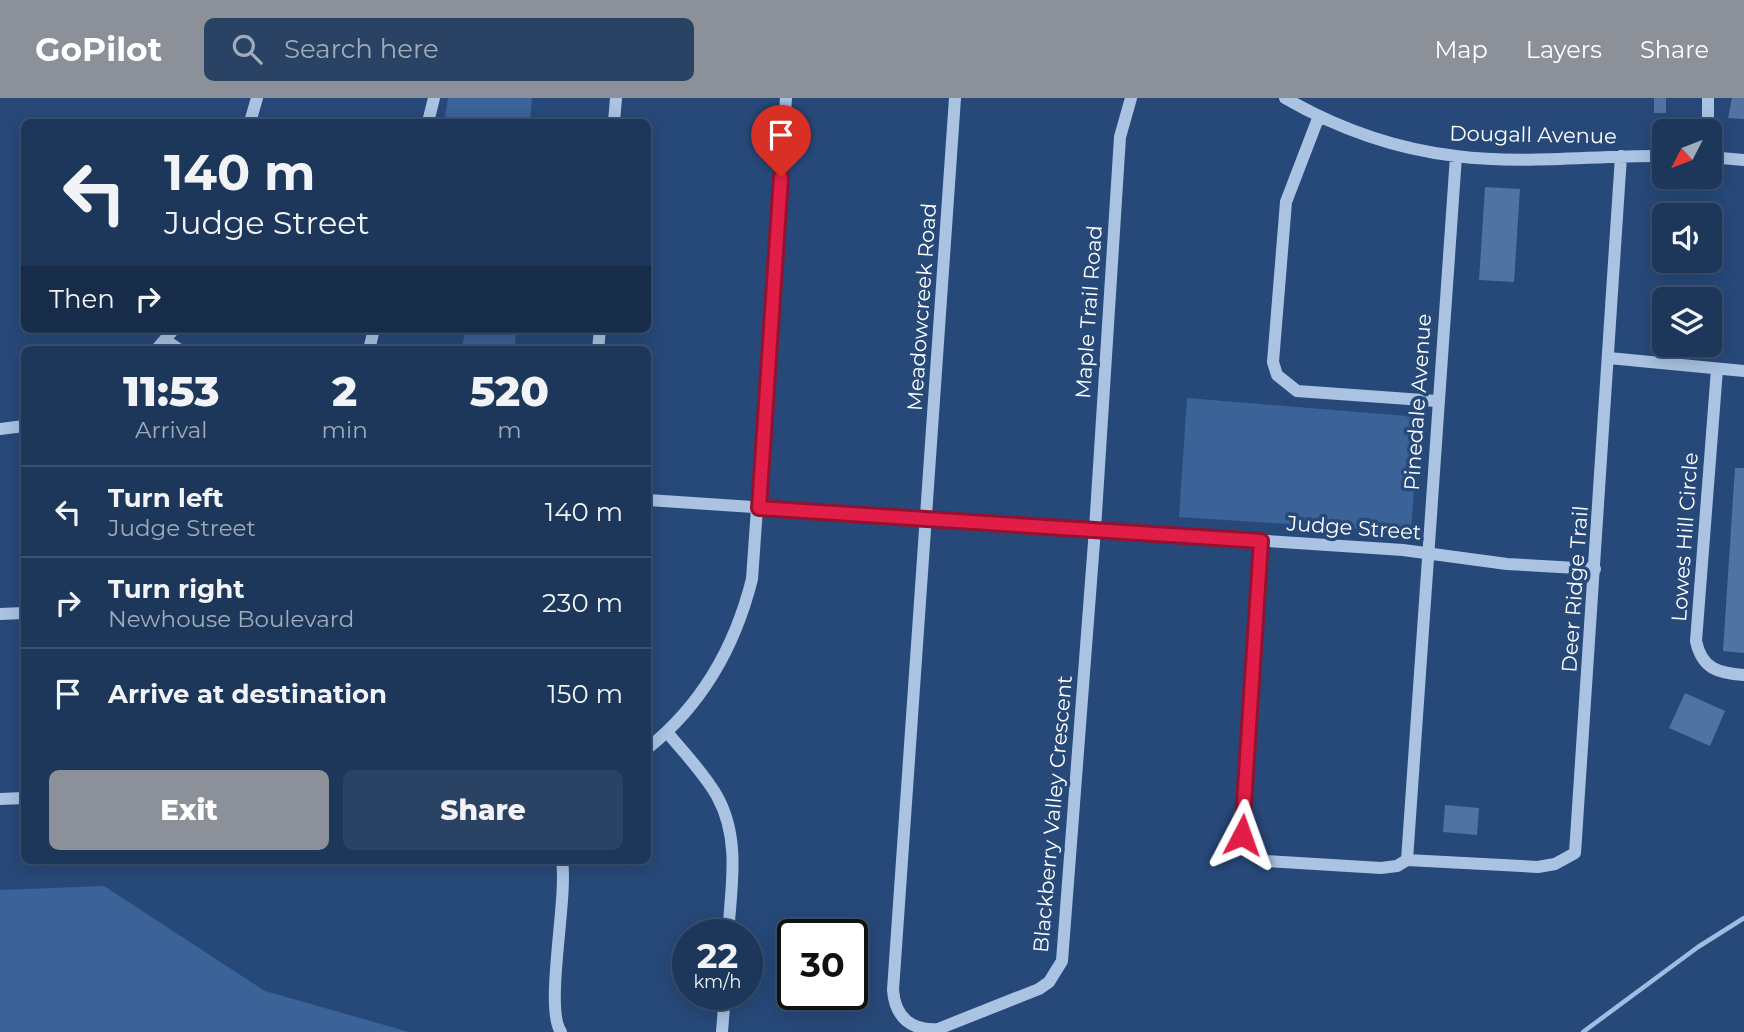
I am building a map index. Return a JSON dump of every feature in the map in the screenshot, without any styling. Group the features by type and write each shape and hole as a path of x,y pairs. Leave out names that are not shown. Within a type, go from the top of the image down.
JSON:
{"street":[{"path":"251,119 257,98"},
{"path":"429,119 434,98"},
{"path":"614,119 616,98"},
{"path":"651,745 667,732 707,687 734,638 752,579 786,98"},
{"name":"Meadowcreek Road","path":"928,518 955,98"},
{"name":"Maple Trail Road","path":"1095,529 1120,137 1131,98"},
{"name":"Dougall Avenue","path":"1285,98 1319,116 1375,138 1456,156 1652,156"},
{"path":"1708,98 1708,119"},
{"path":"1319,116 1290,187 1283,219 1273,362 1277,375 1297,391 1437,401"},
{"name":"Pinedale Avenue","path":"1407,860 1456,156"},
{"name":"Deer Ridge Trail","path":"1407,860 1538,867 1555,864 1575,853 1621,156"},
{"path":"1722,158 1744,160"},
{"path":"160,346 171,333"},
{"path":"165,340 174,346"},
{"path":"1609,358 1744,371"},
{"name":"Lowes Hill Circle","path":"1717,369 1696,641 1704,662 1712,670 1744,675"},
{"path":"0,429 21,426"},
{"name":"Judge Street","path":"651,500 1428,553 1507,564 1595,569"},
{"name":"Blackberry Valley Crescent","path":"928,518 893,990 898,1012 915,1027 926,1030 938,1029 1039,989 1049,982 1062,961 1095,529"},
{"path":"1261,541 1242,835 1246,846 1265,861 1381,868 1397,866 1407,860"},
{"path":"0,614 21,613"},
{"path":"667,732 716,794 729,824 733,858 729,919"},
{"path":"0,799 21,798"},
{"path":"561,1032 555,1012 564,888 562,864"},
{"path":"722,1032 723,1010"}],"shaded area":[{"path":"448,98 532,98 530,119 444,119"},
{"path":"465,333 516,333 515,346 462,346"},
{"path":"1187,398 1419,417 1411,532 1179,517"},
{"path":"104,886 265,991 409,1032 0,1032 0,890"}],"building":[{"path":"1654,98 1666,98 1666,113 1654,113"},
{"path":"1732,98 1744,98 1744,119 1728,118"},
{"path":"1485,187 1520,189 1514,282 1479,280"},
{"path":"1735,468 1744,468 1744,653 1723,651"},
{"path":"1685,693 1725,711 1710,746 1669,728"},
{"path":"1445,805 1479,808 1477,835 1443,832"}],"waterway":[{"path":"1583,1032 1698,947 1744,918"}],"route":[{"path":"781,177 759,508 1261,541 1242,835"}]}
